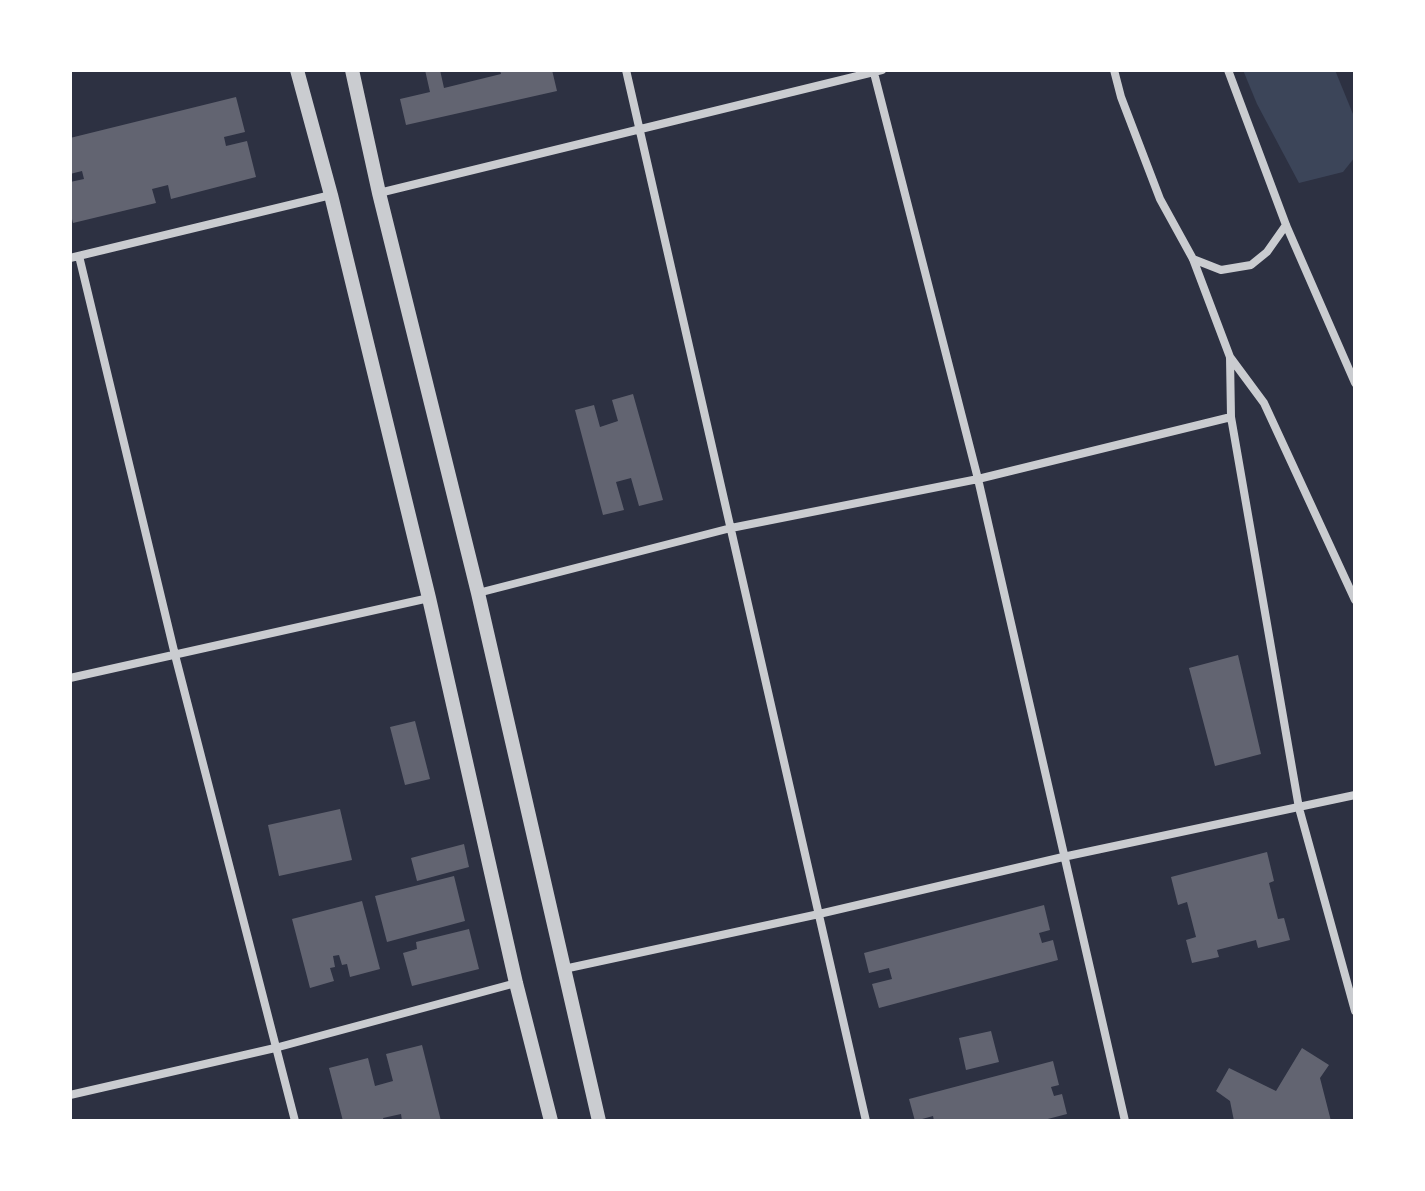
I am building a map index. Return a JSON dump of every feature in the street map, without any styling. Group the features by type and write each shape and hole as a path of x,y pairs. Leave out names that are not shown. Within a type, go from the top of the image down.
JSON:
{"street":[{"path":"297,70 331,195 429,598 516,983 551,1121"},
{"path":"352,70 379,193 478,593 599,1121"},
{"path":"626,70 866,1121"},
{"path":"1114,70 1121,97 1160,199 1193,259 1230,357 1264,403 1355,600"},
{"path":"1228,70 1286,225 1355,383"},
{"path":"1233,83 1237,70"},
{"path":"379,193 878,72 978,479 1125,1121"},
{"path":"295,1121 74,257 331,195"},
{"path":"1193,259 1221,270 1251,265 1267,252 1286,225"},
{"path":"1230,357 1231,417 1299,808 1355,1011"},
{"path":"478,593 731,528 978,479 1231,417"},
{"path":"70,678 429,598"},
{"path":"564,969 1355,795"},
{"path":"70,1095 275,1048 516,983"}],"shaded area":[{"path":"1243,70 1335,70 1355,119 1355,157 1343,172 1299,183 1257,104"}],"building":[{"path":"425,70 440,70 444,88 501,74 500,70 552,70 557,91 406,125 400,99 430,92"},
{"path":"236,97 245,132 224,137 226,146 247,141 256,177 171,199 168,185 152,189 156,203 73,223 70,182 84,179 82,171 70,174 70,138"},
{"path":"633,394 663,500 639,506 631,478 616,482 624,510 603,515 575,410 594,405 600,427 618,421 612,400"},
{"path":"1238,655 1261,754 1215,766 1189,668"},
{"path":"415,721 430,779 405,785 390,727"},
{"path":"340,809 352,860 279,876 268,825"},
{"path":"464,844 469,867 417,881 411,858"},
{"path":"1267,852 1274,881 1269,883 1278,919 1284,918 1290,940 1258,948 1256,940 1217,950 1219,957 1192,963 1186,940 1196,937 1187,902 1178,905 1171,877"},
{"path":"454,876 465,921 387,942 375,896"},
{"path":"362,901 380,969 350,977 347,964 342,965 339,955 333,956 335,967 330,968 334,981 310,988 292,919"},
{"path":"1044,905 1050,930 1039,933 1042,943 1053,940 1058,960 879,1008 872,984 892,979 889,968 869,973 864,953"},
{"path":"469,929 479,969 412,986 403,953 417,949 416,942"},
{"path":"991,1031 999,1062 966,1070 959,1038"},
{"path":"422,1045 441,1121 402,1121 401,1114 383,1118 384,1121 343,1121 329,1068 368,1058 375,1086 393,1081 386,1054"},
{"path":"1302,1048 1329,1065 1320,1078 1331,1121 1234,1121 1230,1101 1216,1091 1229,1068 1276,1091"},
{"path":"1053,1061 1059,1085 1051,1087 1054,1096 1062,1094 1067,1114 1040,1121 934,1121 933,1116 915,1121 909,1099"}]}
